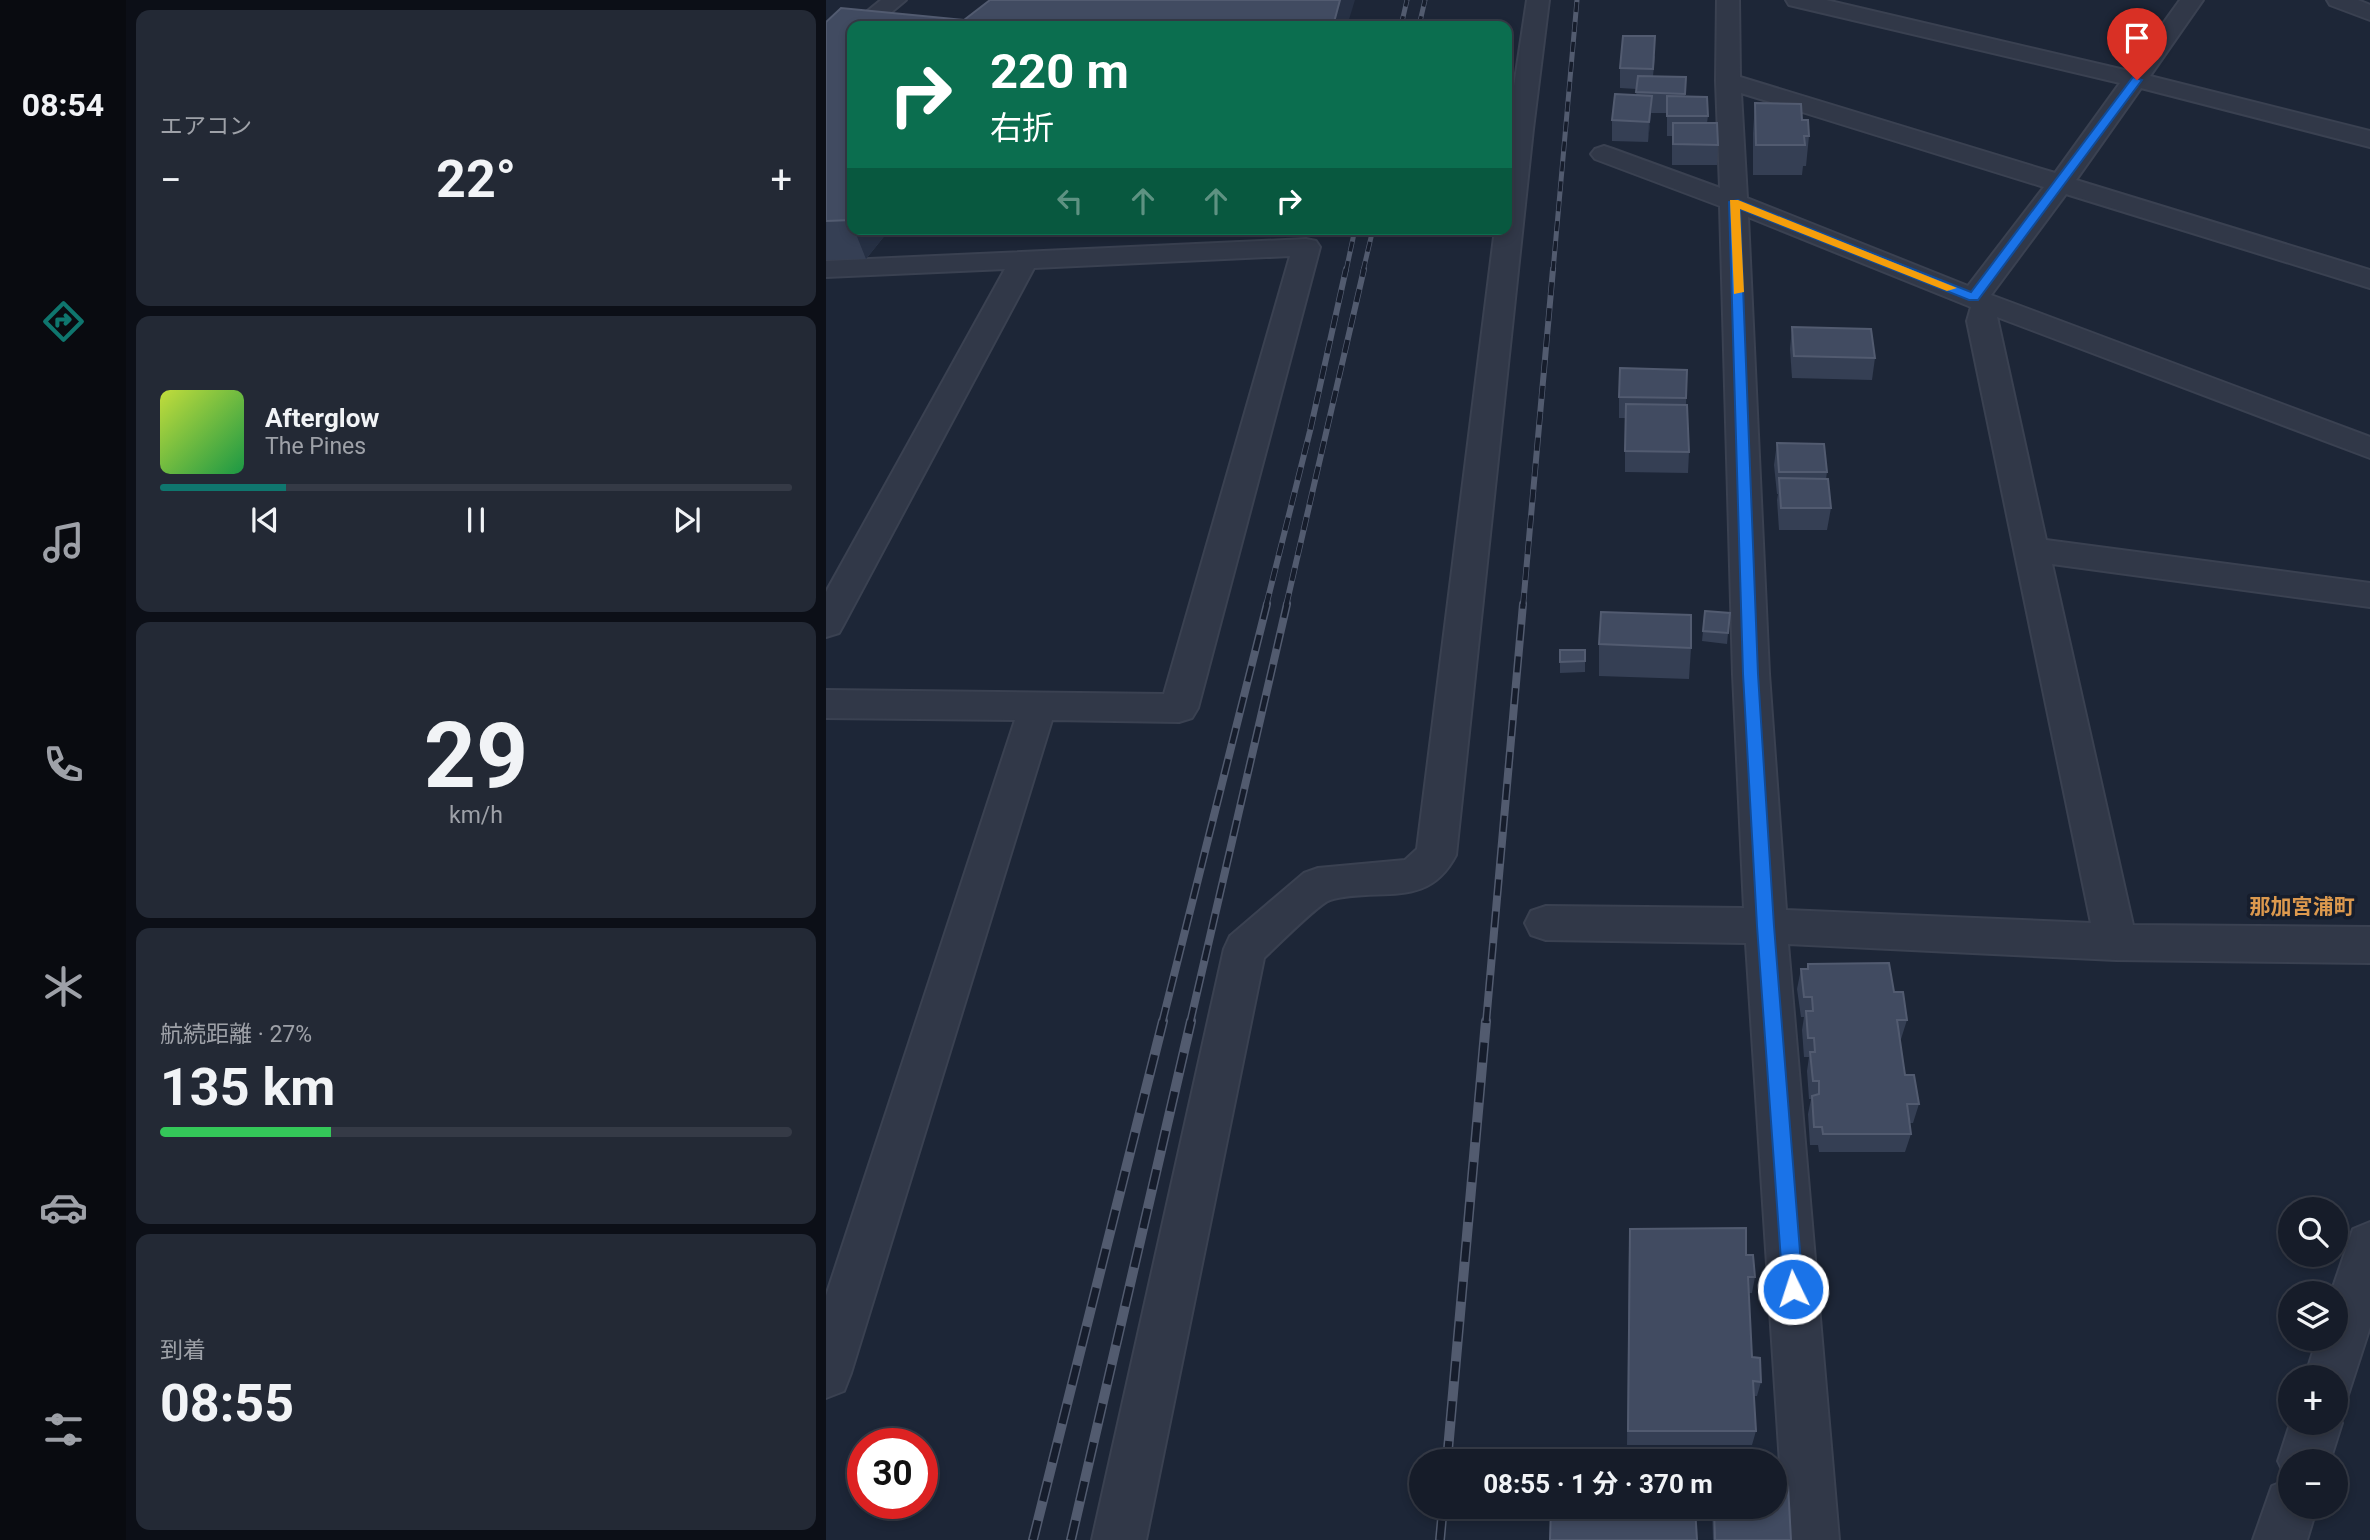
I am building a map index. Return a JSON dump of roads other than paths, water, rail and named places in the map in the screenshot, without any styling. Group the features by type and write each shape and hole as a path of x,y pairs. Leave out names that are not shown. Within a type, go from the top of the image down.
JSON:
{"street":[{"path":"868,21 895,0"},
{"path":"1512,198 1538,0"},
{"path":"1728,0 1728,81 1751,674 1766,926 1812,1540"},
{"path":"1797,0 2137,80 2370,139"},
{"path":"2116,942 1982,321 1980,300 2192,0"},
{"path":"2338,0 2370,13"},
{"path":"1728,81 2370,279"},
{"path":"1604,154 2370,448"},
{"path":"1119,1540 1245,949 1318,885 1416,875 1436,855 1508,235"},
{"path":"826,269 1306,247 1179,708 826,704"},
{"path":"826,624 1025,258"},
{"path":"2032,550 2370,595"},
{"path":"826,1373 1038,706"},
{"path":"1546,923 1766,926 2116,942 2370,945"},
{"path":"2334,1365 2370,1245"},
{"path":"2280,1540 2287,1519"}],"railway":[{"path":"1402,21 1407,0"},
{"path":"1420,21 1425,0"},
{"path":"1553,271 1577,0"},
{"path":"1346,271 1354,235"},
{"path":"1363,271 1372,235"},
{"path":"1266,606 1310,431 1346,269"},
{"path":"1286,606 1364,269"},
{"path":"1523,606 1553,269"},
{"path":"1162,1023 1267,604"},
{"path":"1190,1023 1287,604"},
{"path":"1486,1023 1523,604"},
{"path":"1033,1540 1163,1021"},
{"path":"1071,1540 1191,1021"},
{"path":"1448,1449 1486,1021"},
{"path":"1440,1540 1442,1519"}],"district":[{"name":"那加宮浦町","path":"2302,907"}]}
